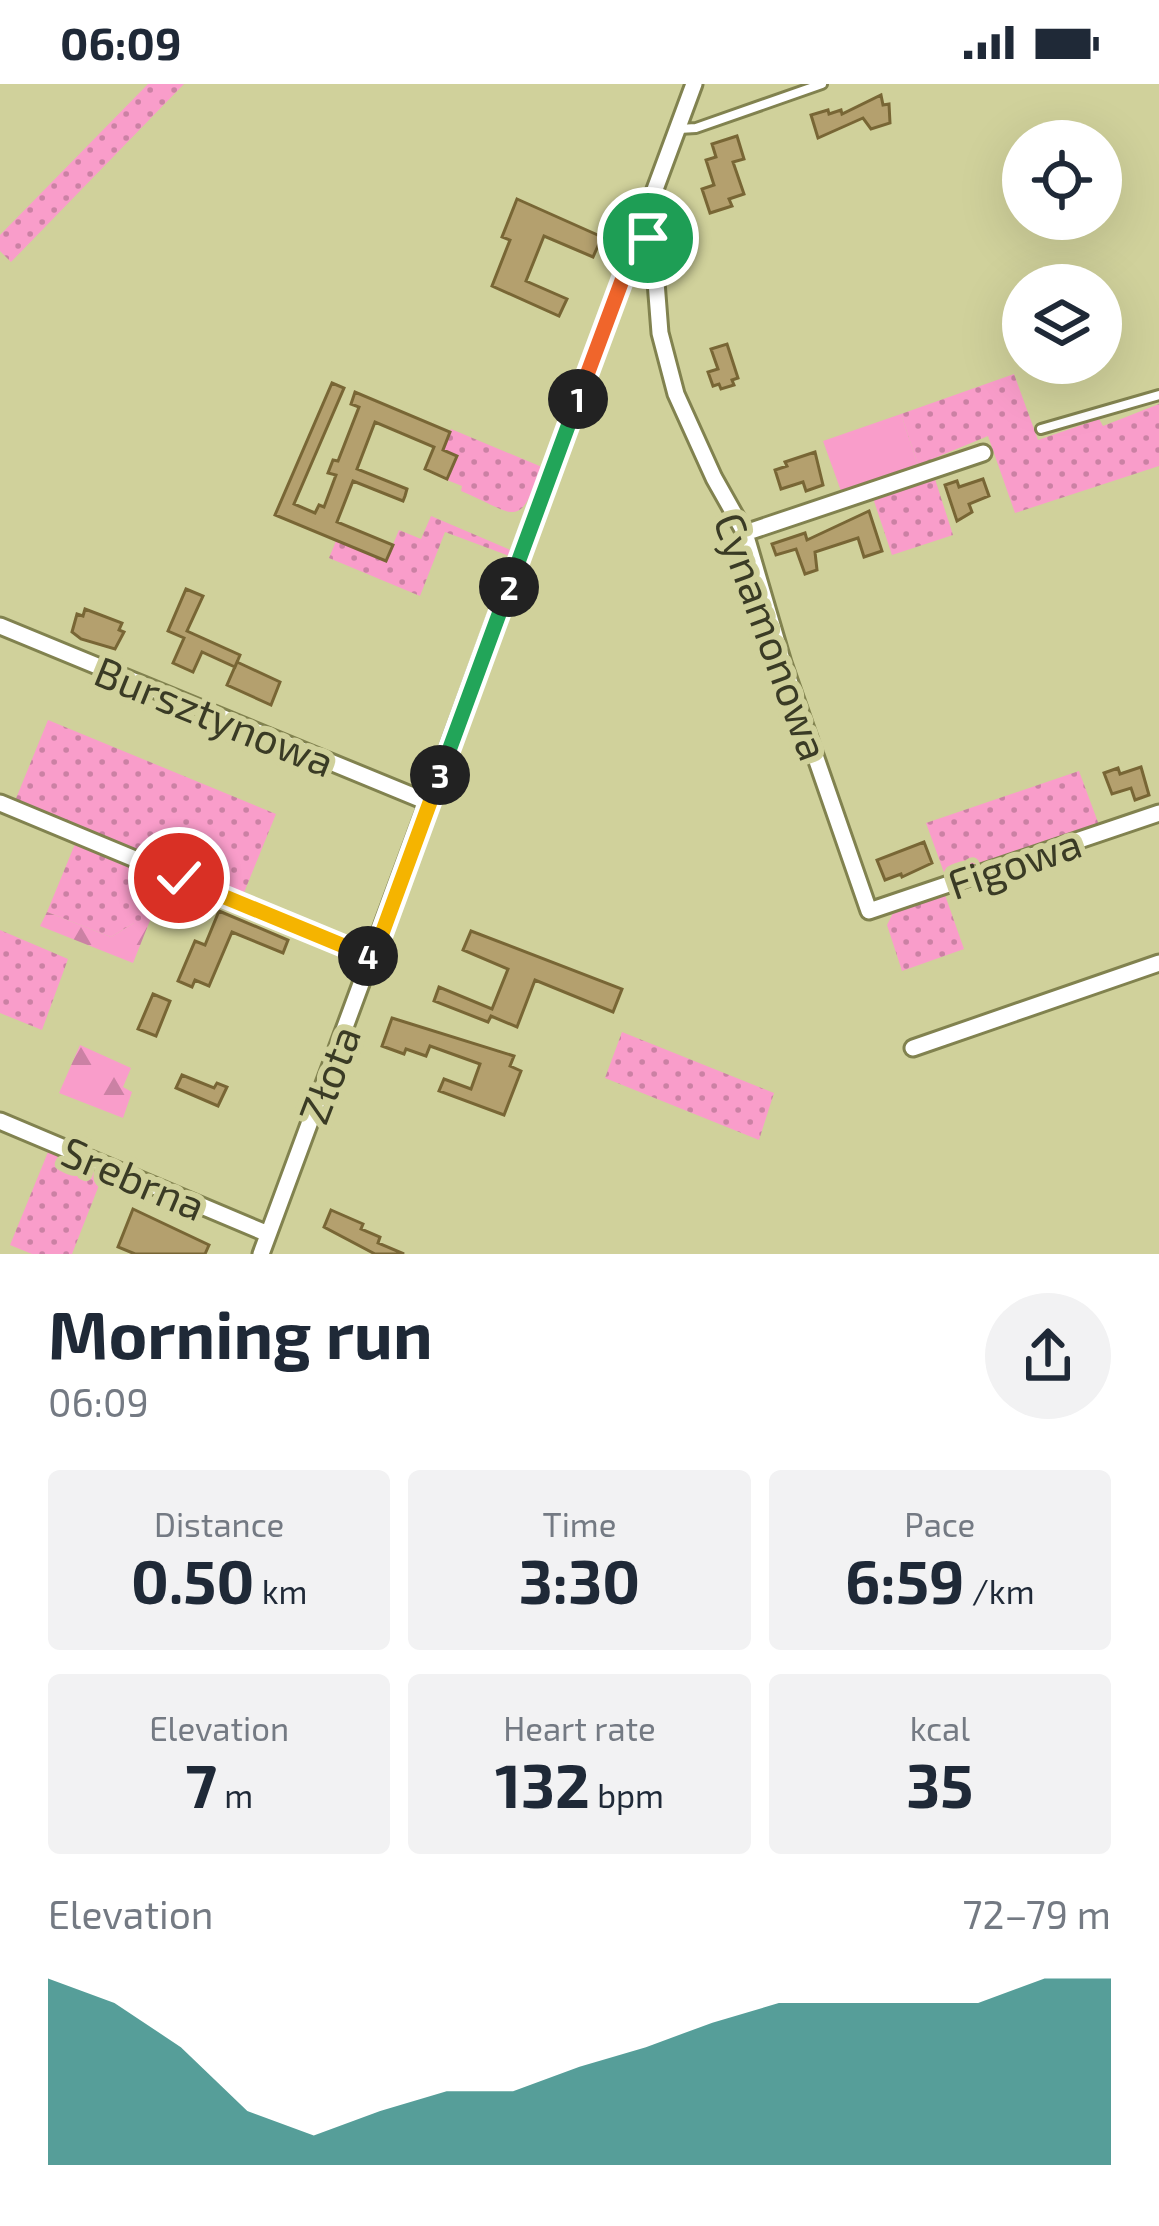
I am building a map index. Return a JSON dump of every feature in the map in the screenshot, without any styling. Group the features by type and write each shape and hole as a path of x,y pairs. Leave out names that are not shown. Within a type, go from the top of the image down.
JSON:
{"street":[{"name":"Złota","path":"260,1254 694,84"},
{"name":"Cynamonowa","path":"643,224 654,256 660,333 676,394 745,533 783,663 869,911"},
{"path":"745,533 983,453"},
{"name":"Bursztynowa","path":"0,626 430,803"},
{"path":"0,803 373,958"},
{"name":"Figowa","path":"869,911 1159,813"},
{"path":"913,1048 1159,963"},
{"name":"Srebrna","path":"0,1121 268,1234"}],"lane":[{"path":"678,128 696,128 822,84"},
{"path":"1041,429 1159,394"}],"green space":[{"path":"148,84 184,84 11,262 0,251 0,235"},
{"path":"1002,378 1002,384 1018,384 1038,440 1099,419 1103,426 1159,404 1159,466 1015,513 988,436 918,465 901,414"},
{"path":"901,414 918,465 841,491 823,441"},
{"path":"451,429 542,467 521,509 505,511 447,480 457,456 443,450"},
{"path":"934,476 953,535 892,555 873,498"},
{"path":"431,516 515,552 512,557 445,532 420,596 329,558 336,541 386,561 399,530 421,539"},
{"path":"48,720 276,814 243,895 15,801"},
{"path":"1079,771 1099,825 946,878 926,823"},
{"path":"75,844 167,883 149,923 134,923 111,937 47,912"},
{"path":"945,895 964,949 902,971 887,925 893,913"},
{"path":"47,912 111,937 134,923 149,923 133,963 40,926"},
{"path":"0,930 68,959 42,1030 0,1013"},
{"path":"622,1032 774,1093 759,1140 605,1078"},
{"path":"80,1045 131,1068 123,1087 132,1092 123,1118 59,1093"},
{"path":"48,1152 103,1175 72,1254 32,1254 10,1245"}],"building":[{"path":"881,95 883,105 889,104 890,123 871,129 863,118 818,138 811,115 828,110 842,114"},
{"path":"737,136 744,159 733,162 744,194 729,199 732,206 710,213 702,189 714,185 706,160 716,157 712,144"},
{"path":"517,199 602,237 593,257 544,236 526,281 567,299 559,316 492,286 510,240 502,237"},
{"path":"727,344 738,378 732,380 734,385 721,389 719,384 713,386 708,372 718,369 711,349"},
{"path":"332,383 344,388 294,504 315,513 319,505 324,507 336,475 328,473 333,460 338,461 359,407 351,404 355,392 450,432 443,450 457,456 447,479 425,469 434,447 375,422 357,469 407,489 405,496 403,501 353,481 337,522 393,545 386,561 275,515"},
{"path":"815,452 823,485 806,491 803,482 781,489 775,470"},
{"path":"983,479 989,496 969,504 972,512 957,521 945,485 957,481 959,487"},
{"path":"869,511 882,551 864,557 858,538 815,552 817,570 805,574 796,549 776,555 772,544 805,533 807,540"},
{"path":"186,589 203,596 187,631 240,655 235,667 202,652 193,672 173,663 184,638 168,631"},
{"path":"85,609 122,623 119,630 124,632 115,649 72,632 77,614 83,616"},
{"path":"237,662 280,682 271,705 227,685"},
{"path":"1141,767 1149,795 1135,800 1131,788 1112,794 1104,773"},
{"path":"924,842 932,863 885,880 877,860"},
{"path":"219,911 288,940 283,953 232,932 209,986 195,980 192,987 178,981 195,941 205,945"},
{"path":"471,931 622,989 613,1012 535,980 517,1027 491,1016 488,1022 434,1001 439,987 492,1009 508,969 463,950"},
{"path":"153,994 170,1001 156,1036 138,1029"},
{"path":"392,1018 514,1056 510,1066 521,1071 504,1115 439,1091 444,1079 471,1089 480,1064 430,1046 426,1056 382,1046"},
{"path":"182,1075 214,1088 217,1083 227,1087 218,1106 176,1088"},
{"path":"133,1209 209,1245 205,1254 135,1254 118,1247"},
{"path":"331,1210 363,1224 361,1229 380,1237 378,1243 404,1254 375,1254 324,1227"}],"route":[{"path":"179,878 373,958 643,224 648,238"}]}
